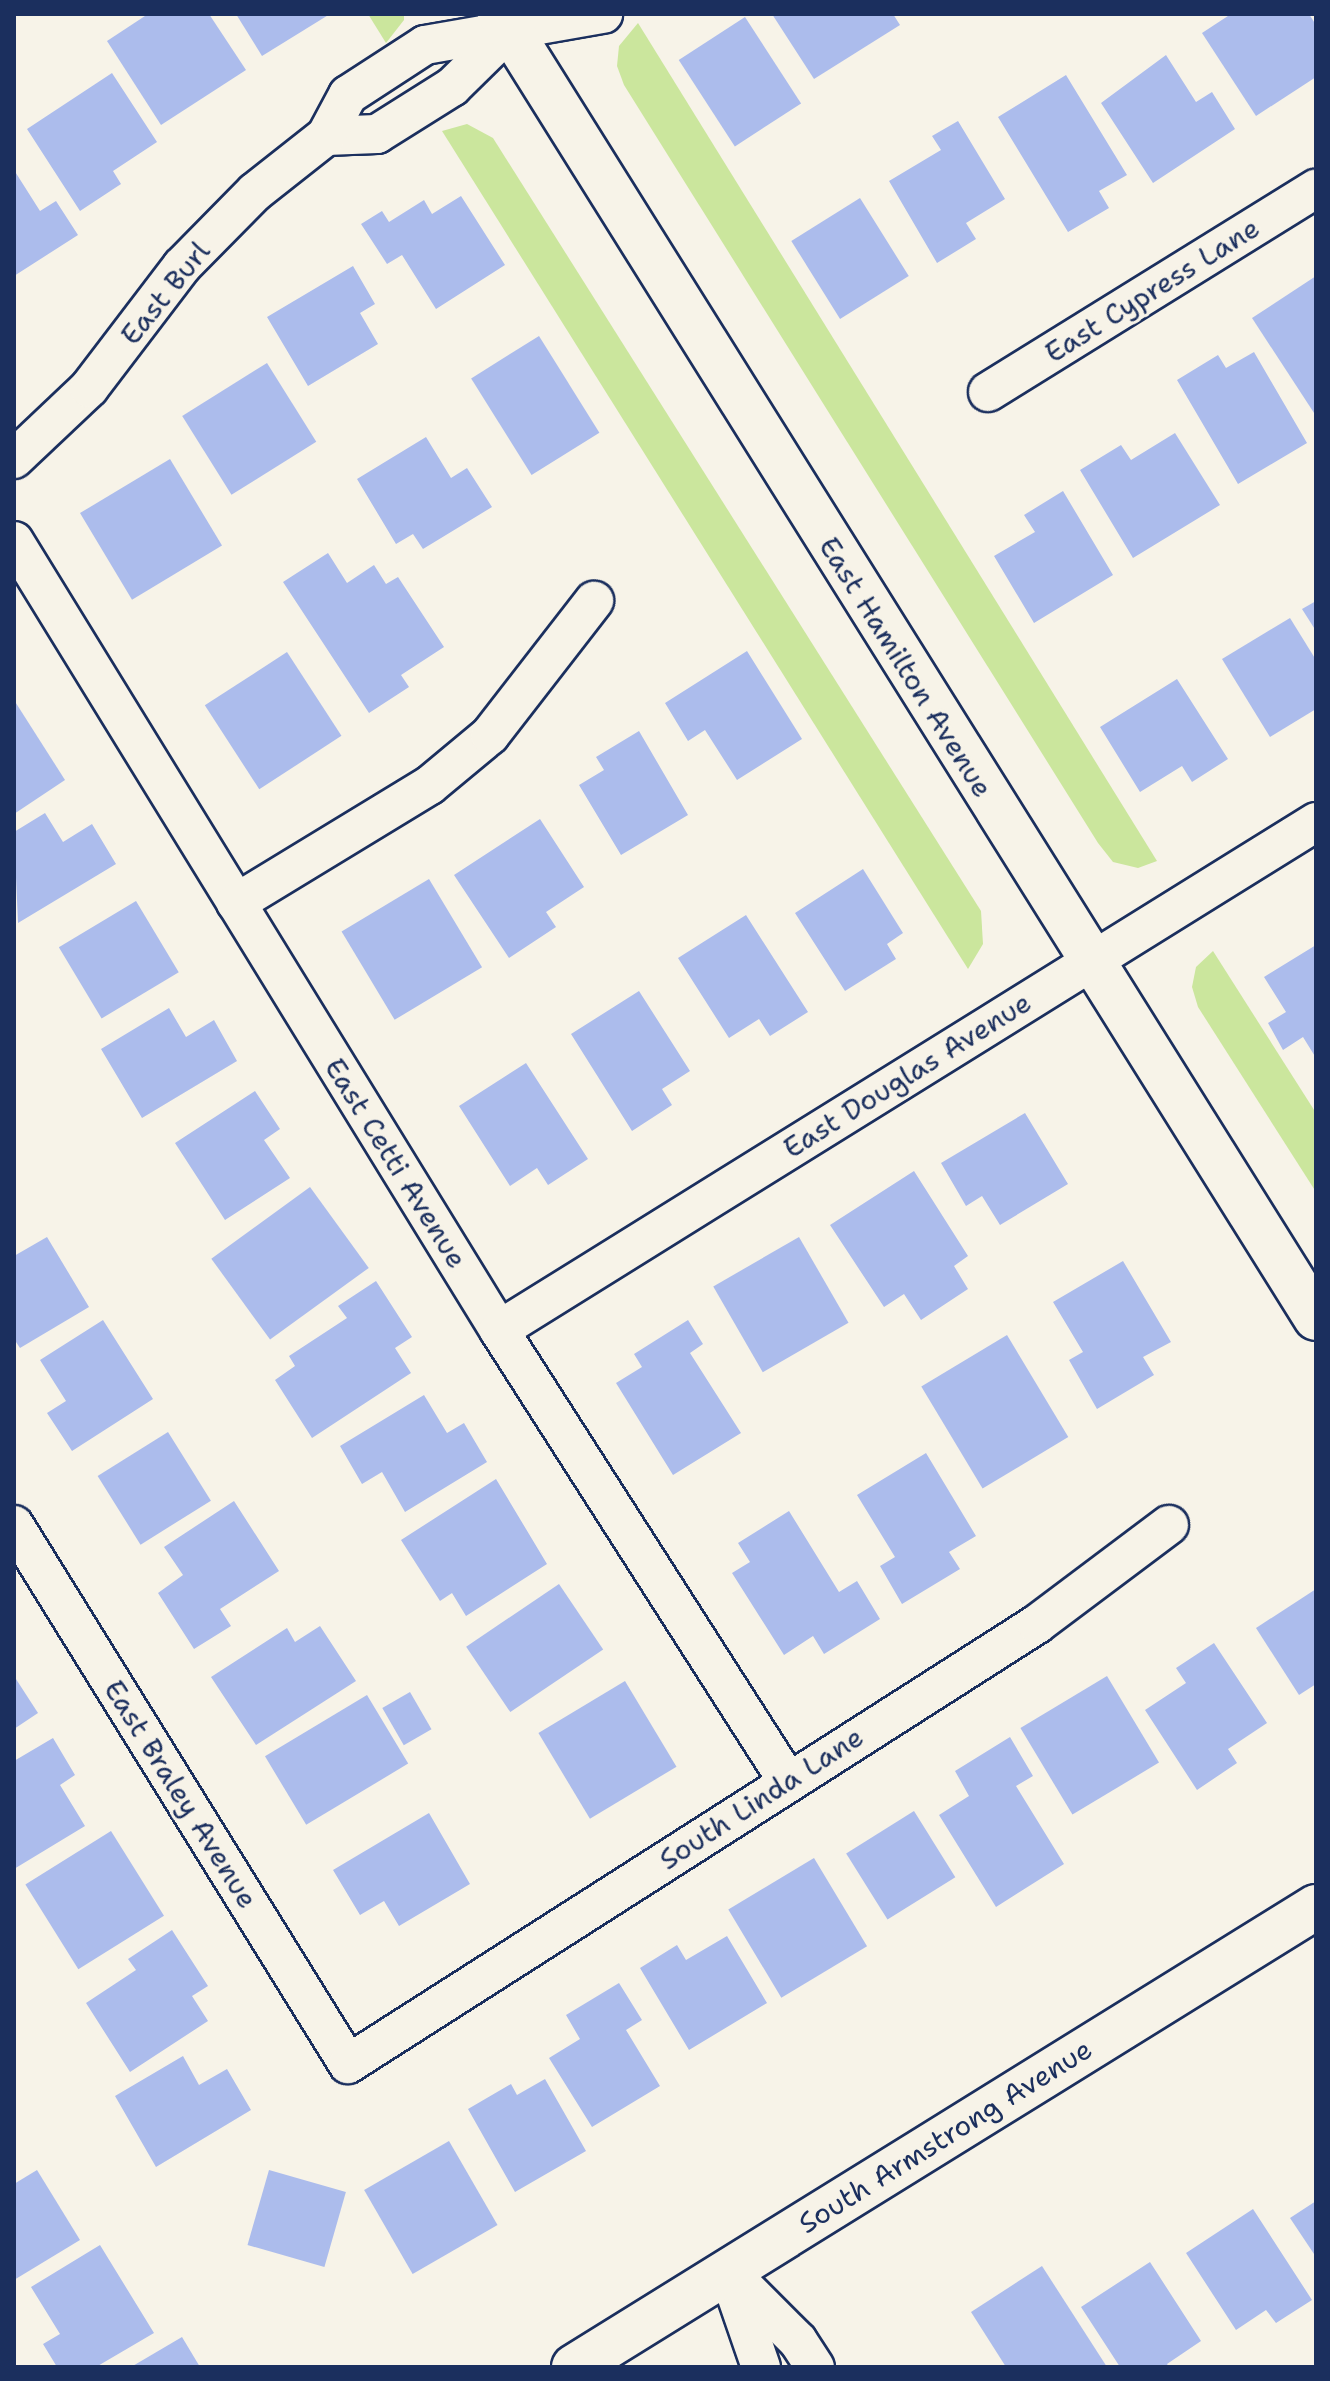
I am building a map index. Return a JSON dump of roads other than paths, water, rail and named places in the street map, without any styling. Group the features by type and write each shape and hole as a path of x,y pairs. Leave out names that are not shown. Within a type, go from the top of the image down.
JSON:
{"street":[{"name":"East Burl","path":"14,459 89,388 182,266 255,192 326,136 348,95 425,45 512,19 603,14"},
{"path":"326,136 377,134 452,87 512,19"},
{"name":"East Hamilton Avenue","path":"512,19 1089,961 1316,1318"},
{"name":"East Cypress Lane","path":"988,392 1316,189"},
{"name":"East Cetti Avenue","path":"14,541 499,1330 787,1780"},
{"path":"236,903 430,785 490,735 594,601"},
{"name":"East Douglas Avenue","path":"499,1330 1316,822"},
{"name":"East Braley Avenue","path":"14,1525 348,2064"},
{"name":"South Linda Lane","path":"348,2064 787,1780 1037,1624 1169,1525"},
{"name":"South Armstrong Avenue","path":"574,2367 1316,1907"},
{"path":"727,2270 761,2367"},
{"path":"727,2270 798,2341 815,2367"}]}
